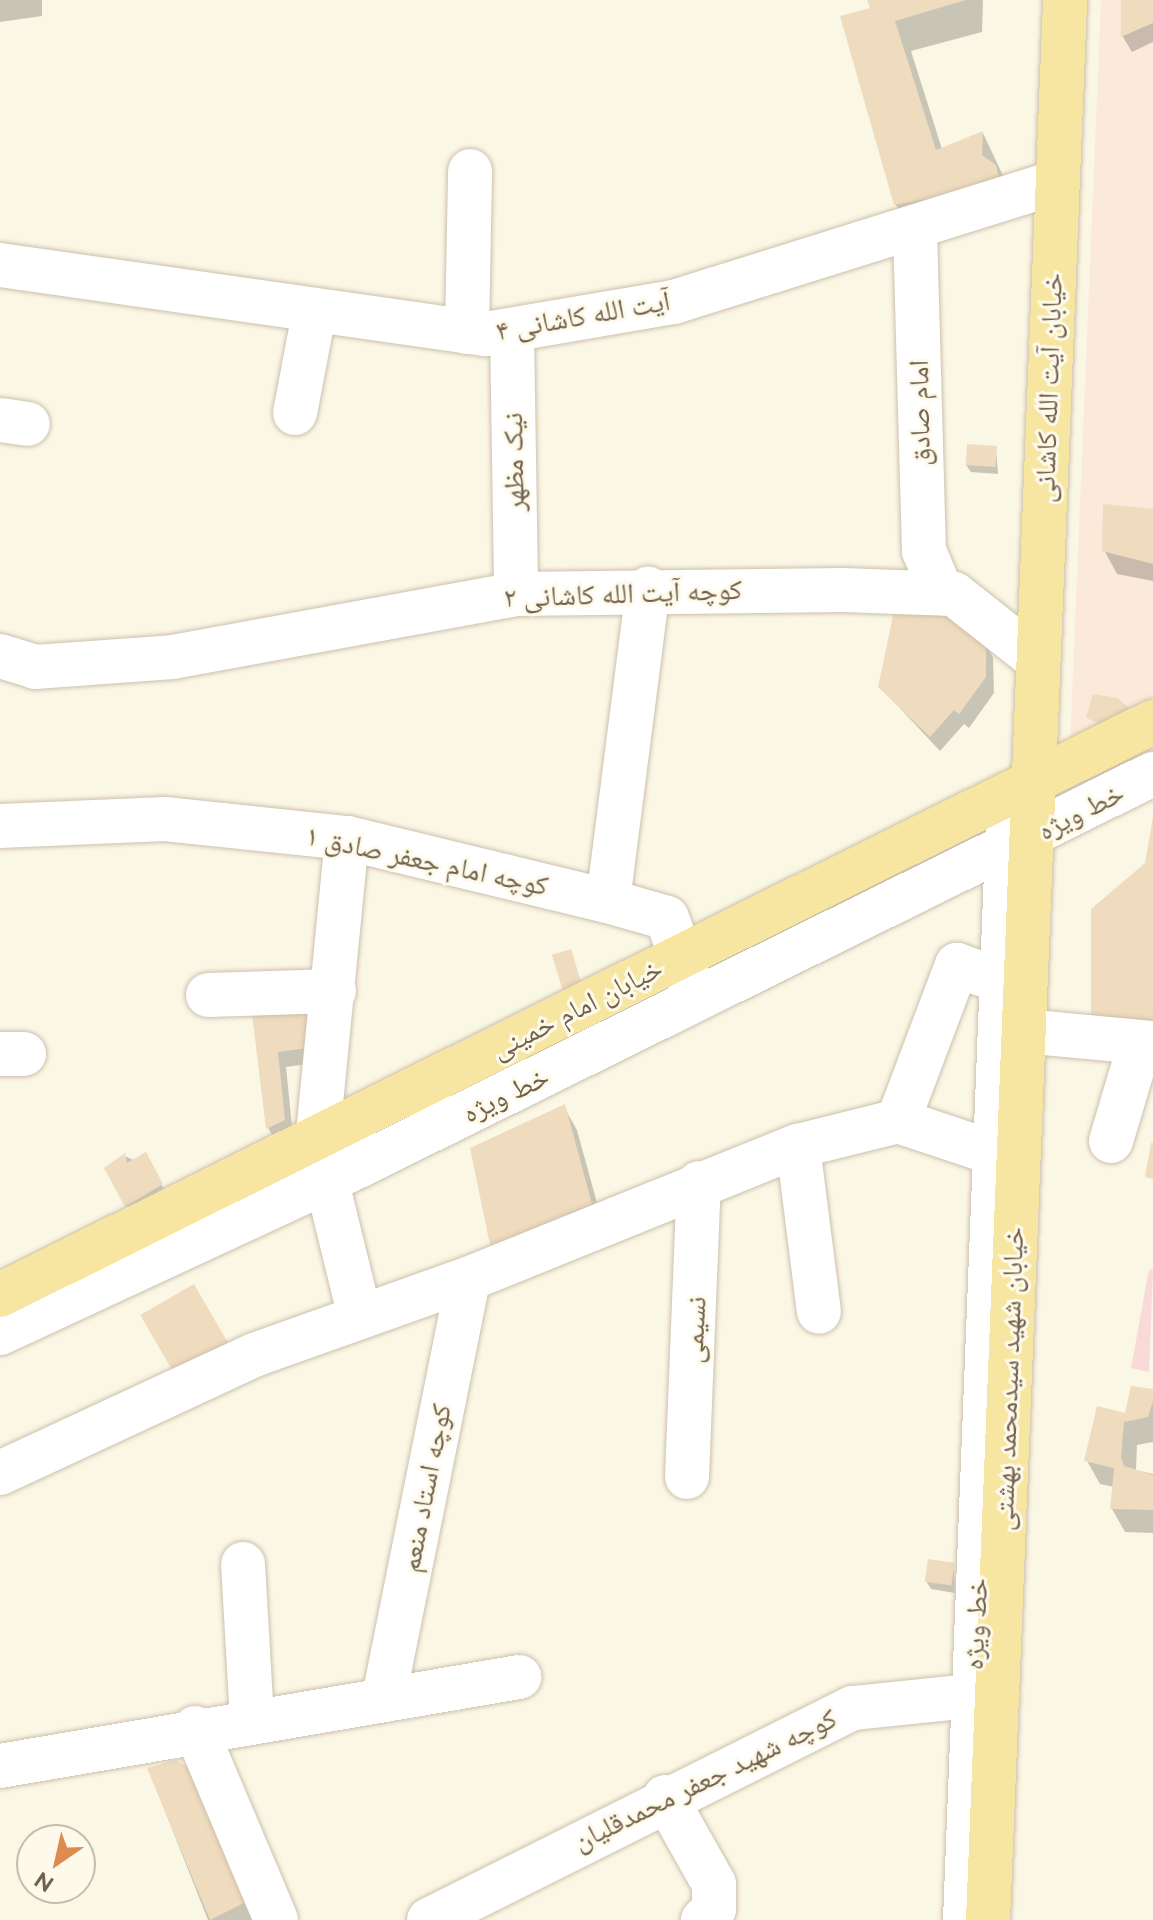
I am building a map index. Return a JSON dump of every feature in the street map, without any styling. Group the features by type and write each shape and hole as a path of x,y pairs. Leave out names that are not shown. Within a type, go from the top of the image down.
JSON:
{"main road":[{"name":"خیابان آیت الله کاشانی","path":"1019,844 1021,782 1038,660 1065,0"},
{"name":"خیابان امام خمینی","path":"0,1295 324,1161 677,958 1021,782 1153,722"},
{"name":"خیابان شهید سیدمحمد بهشتی","path":"988,1920 985,1695 1007,1157 1017,1001 1019,844"}],"street":[{"path":"467,332 470,171"},
{"name":"آیت الله کاشانی ۴","path":"0,265 314,313 467,332 512,330 674,302 915,230 1057,182"},
{"name":"امام صادق","path":"915,230 924,551 942,593"},
{"path":"295,413 314,313"},
{"name":"نیک مظهر","path":"512,330 516,594"},
{"path":"608,901 645,589"},
{"name":"کوچه آیت الله کاشانی ۲","path":"0,656 35,667 173,657 516,594 645,589 954,594 1038,660"},
{"name":"خط ویژه","path":"0,1333 324,1161 698,1002 1019,844 1153,774"},
{"name":"کوچه امام جعفر صادق ۱","path":"0,826 165,819 347,838 667,918 677,958"},
{"path":"347,838 324,1161 360,1317"},
{"path":"677,958 698,1002"},
{"path":"898,1121 957,965 1017,1001 1146,1044 1111,1141"},
{"path":"208,995 334,991"},
{"path":"0,1473 254,1355 468,1279 699,1183 798,1146 898,1121 1007,1157"},
{"path":"798,1146 819,1312"},
{"name":"نسیمی","path":"687,1477 699,1183"},
{"name":"کوچه استاد منعم","path":"384,1697 468,1279"},
{"path":"243,1564 252,1719"},
{"path":"0,1766 195,1728 519,1677"},
{"name":"خط ویژه","path":"965,1920 985,1695"},
{"name":"کوچه شهید جعفر محمدقلیان","path":"429,1920 665,1797 853,1708 985,1695"},
{"path":"195,1728 276,1920"},
{"path":"665,1797 714,1884 714,1909 703,1920"}],"shaded area":[{"path":"1101,0 1153,0 1153,704 1070,744"},
{"path":"1149,1269 1153,1270 1149,1372 1131,1368"}],"building":[{"path":"867,0 966,0 895,21 936,150 983,131 982,155 996,165 1001,186 894,205 840,16 870,8"},
{"path":"1121,0 1153,0 1153,23 1121,37"},
{"path":"967,444 997,446 995,467 966,465"},
{"path":"1103,504 1153,509 1153,564 1102,551"},
{"path":"948,609 986,639 986,677 959,714 954,710 930,737 878,687 894,611"},
{"path":"1093,694 1117,698 1134,712 1105,728 1086,717"},
{"path":"1153,817 1153,1033 1091,1025 1091,909 1145,863"},
{"path":"571,949 584,992 565,998 552,955"},
{"path":"308,1000 314,1047 278,1052 285,1120 266,1129 251,1006"},
{"path":"565,1104 593,1208 491,1250 470,1148"},
{"path":"1153,1143 1153,1179 1145,1177"},
{"path":"146,1152 163,1184 125,1207 104,1168 125,1153 127,1163"},
{"path":"194,1284 234,1352 180,1383 140,1315"},
{"path":"1131,1386 1153,1389 1153,1401 1148,1417 1124,1422 1121,1458 1124,1466 1153,1475 1153,1510 1110,1509 1114,1468 1084,1461 1097,1406 1125,1413"},
{"path":"928,1559 955,1563 952,1586 925,1582"},
{"path":"176,1760 202,1775 258,1896 210,1920 147,1768"}]}
